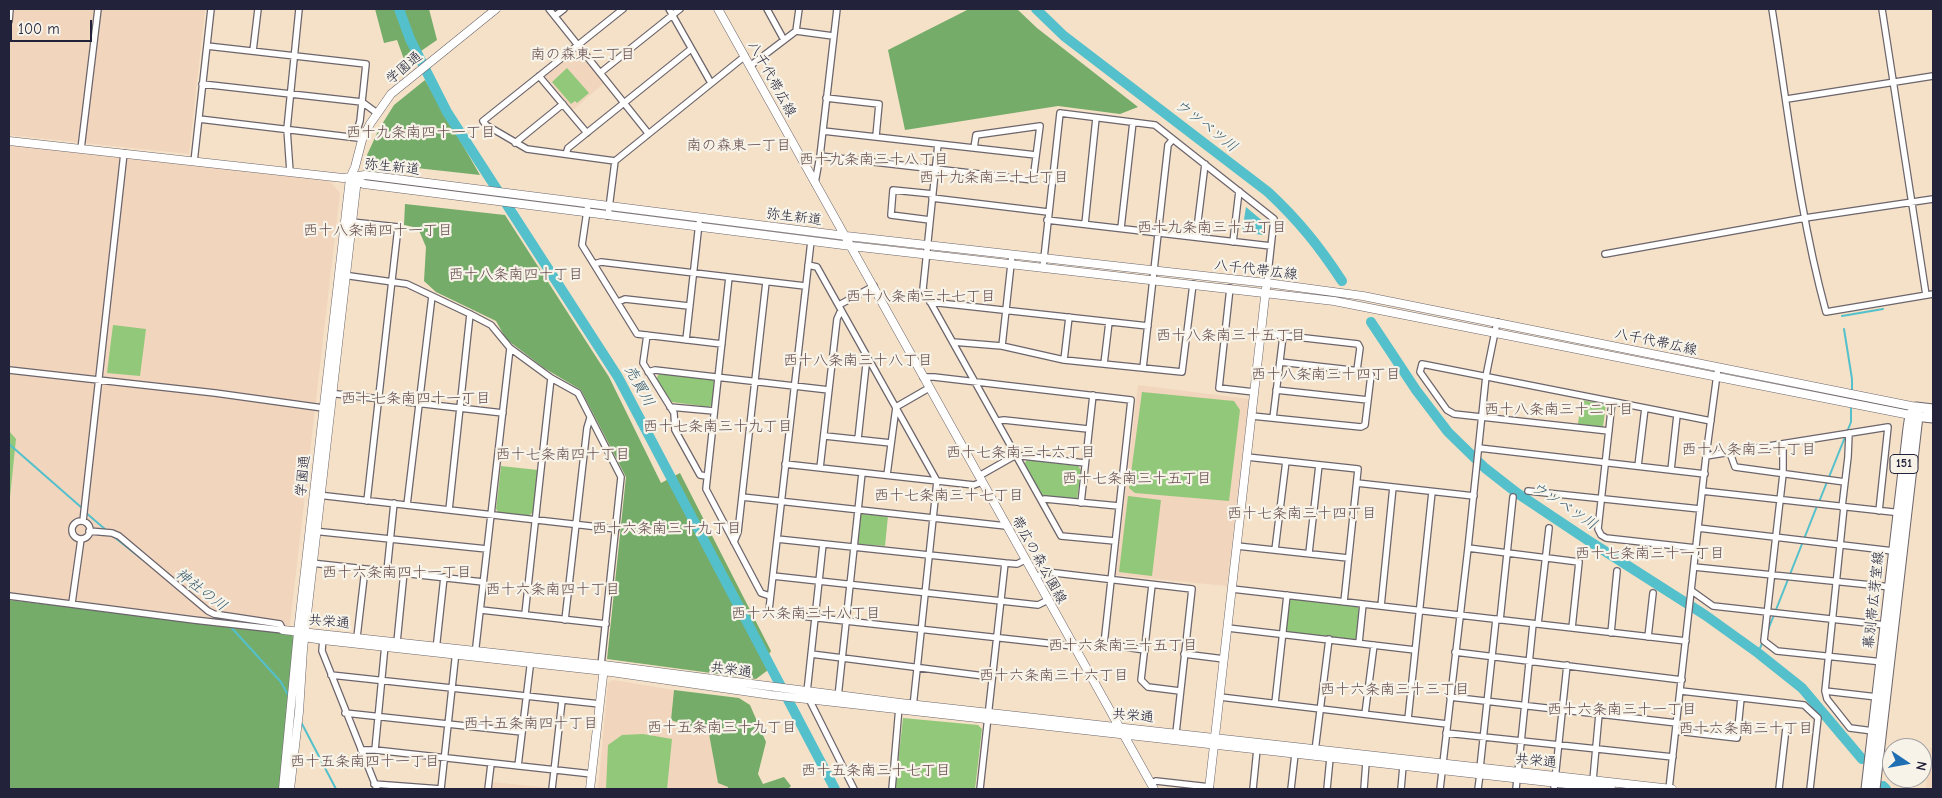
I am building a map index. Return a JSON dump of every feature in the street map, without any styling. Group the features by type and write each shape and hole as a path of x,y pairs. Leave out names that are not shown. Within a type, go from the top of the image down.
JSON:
{"main road":[{"path":"1916,406 1933,409"},
{"name":"幕別帯広芽室線","path":"1875,789 1885,662 1916,406"},
{"path":"1914,416 1933,418"},
{"name":"幕別帯広芽室線","path":"1866,789 1877,697 1885,662 1885,625 1894,588 1893,551 1902,514"}],"street":[{"path":"9,21 10,9"},
{"path":"81,149 98,9"},
{"path":"194,162 212,9"},
{"path":"253,51 258,9"},
{"path":"290,172 287,129 300,9"},
{"name":"学園通","path":"342,275 352,222 355,167 359,138 391,94 496,9"},
{"path":"549,9 648,133"},
{"path":"555,16 564,9"},
{"path":"615,161 527,149 486,125 483,121 623,9"},
{"path":"669,9 711,83"},
{"path":"600,73 680,9"},
{"name":"八千代帯広線","path":"718,9 846,236 928,245 1012,259 1043,267 1342,302 1916,406"},
{"path":"767,9 784,40"},
{"path":"796,31 799,9"},
{"path":"815,183 820,156 836,9"},
{"path":"1772,9 1805,218 1814,267 1826,312 1933,294"},
{"path":"1882,9 1926,296"},
{"path":"750,66 796,31 834,36"},
{"path":"199,119 359,138 366,64 207,46"},
{"path":"566,154 568,148 691,49"},
{"path":"608,216 615,161 745,56"},
{"path":"540,76 587,133"},
{"path":"1787,99 1933,76"},
{"path":"202,84 362,102 377,113"},
{"path":"826,98 880,104 876,136"},
{"path":"515,143 563,104"},
{"path":"1043,267 1060,114 1154,125 1274,219 1210,788 1156,782 1152,786"},
{"path":"1085,224 1096,118"},
{"path":"1121,228 1133,122"},
{"path":"820,156 1033,180 1040,126 976,135 974,148"},
{"path":"823,131 1036,155"},
{"path":"1143,368 1168,144 1173,139"},
{"path":"9,140 355,179"},
{"path":"938,144 923,289 1061,536 1115,541"},
{"path":"83,521 124,153"},
{"path":"1196,237 1205,164"},
{"name":"学園通","path":"283,789 342,275 355,179"},
{"name":"弥生新道","path":"355,179 483,190 846,236"},
{"name":"弥生新道","path":"355,179 523,205 852,246"},
{"path":"930,220 891,215 894,190 1048,212"},
{"path":"1232,242 1239,191"},
{"path":"1605,254 1805,218 1933,199"},
{"path":"588,204 582,245 637,334 722,344"},
{"path":"686,340 700,218"},
{"path":"1047,220 1271,246"},
{"path":"352,222 398,228 367,501"},
{"name":"帯広の森公園線","path":"846,236 1152,786"},
{"path":"811,241 769,610 773,613 846,622 1073,646"},
{"name":"八千代帯広線","path":"852,246 927,254 1012,259 1043,258 1267,283 1363,296 1496,322 1914,416"},
{"path":"1002,346 1012,259"},
{"path":"594,264 601,262 805,286"},
{"path":"808,266 817,266 937,481 913,707"},
{"path":"342,275 407,284 491,325 510,348 551,378 578,393 621,477 600,704 590,789"},
{"path":"729,277 706,489 761,593 770,596"},
{"path":"734,542 738,532 766,282"},
{"path":"953,342 1002,346 1064,360 1182,372 1192,284"},
{"path":"820,468 837,319 840,308 874,286"},
{"path":"1230,288 1219,388 1254,392"},
{"path":"407,505 432,296"},
{"path":"618,302 625,299 689,306"},
{"path":"930,302 1148,326"},
{"path":"449,510 470,314"},
{"path":"1064,360 1069,317"},
{"path":"1104,364 1109,322"},
{"path":"1440,789 1486,376 1496,322"},
{"path":"1262,333 1358,344 1360,348 1357,370"},
{"path":"647,335 643,363 674,413 675,430 700,475 706,476"},
{"path":"1273,418 1283,336"},
{"path":"476,654 510,348"},
{"path":"858,439 866,365 870,361"},
{"path":"1252,416 1361,428 1365,425 1370,372 1280,362"},
{"path":"1608,431 1454,414 1447,410 1420,372 1422,364 1711,421"},
{"path":"9,370 215,393 323,408"},
{"path":"648,372 655,370 829,390"},
{"path":"1670,789 1706,456 1718,371"},
{"path":"923,377 974,381 1131,400 1104,644 1145,650"},
{"path":"525,614 551,378"},
{"path":"896,406 930,388"},
{"path":"1276,390 1368,400"},
{"path":"329,393 503,412"},
{"name":"学園通","path":"317,495 323,408 329,393"},
{"path":"1081,503 1093,395"},
{"path":"1612,402 1598,530 1606,538 1696,548"},
{"path":"670,406 714,411"},
{"path":"887,475 896,406"},
{"path":"1638,466 1644,408"},
{"path":"1671,470 1677,414"},
{"path":"565,620 587,428 590,418"},
{"path":"997,421 1004,420 1088,430"},
{"path":"1706,456 1888,427 1879,511"},
{"path":"1848,433 1848,456 1825,691 1827,699 1850,728 1873,731"},
{"path":"824,436 891,443"},
{"path":"1784,444 1783,474 1764,641 1777,651 1885,662"},
{"path":"1478,449 1704,474"},
{"path":"1730,453 1735,467 1845,482"},
{"path":"785,464 974,485 980,479 1017,457 1022,456 1085,463"},
{"path":"1247,457 1358,469 1344,602"},
{"path":"1275,550 1286,461"},
{"path":"1309,553 1319,465"},
{"path":"838,699 862,473"},
{"path":"1357,483 1474,496"},
{"path":"1382,606 1393,487"},
{"path":"1528,491 1700,509"},
{"path":"1702,491 1902,514"},
{"path":"1408,719 1432,492"},
{"path":"317,495 616,529"},
{"path":"742,497 858,508 1006,526"},
{"path":"1478,789 1491,657 1508,553 1513,497"},
{"path":"1041,500 1119,506"},
{"path":"387,571 394,504"},
{"path":"83,521 89,526 89,530 86,537 81,539 75,537 72,528 77,522 83,521"},
{"path":"1516,789 1530,661 1549,528"},
{"path":"1698,528 1893,551"},
{"path":"89,530 112,533 119,536 208,611 214,614 280,624 283,630"},
{"path":"313,531 487,549"},
{"path":"72,603 81,539"},
{"path":"777,539 1005,563 1017,564 1026,560"},
{"path":"823,544 805,695 854,789"},
{"path":"1237,546 1348,558"},
{"path":"1468,548 1579,562 1572,628"},
{"path":"310,563 483,582"},
{"path":"980,789 1005,563"},
{"path":"1694,566 1894,588"},
{"path":"357,637 365,569"},
{"path":"1611,632 1617,571"},
{"path":"397,642 404,572"},
{"path":"1035,577 1047,572 1192,589 1176,733"},
{"path":"773,576 1038,605 1048,600"},
{"path":"436,649 444,577"},
{"path":"1152,585 1141,680 1148,687 1180,691"},
{"path":"1232,589 1686,641"},
{"path":"1648,637 1654,593"},
{"path":"1692,593 1713,606 1885,625"},
{"path":"1275,703 1287,595"},
{"path":"9,596 283,630"},
{"path":"1359,643 1363,604"},
{"path":"481,610 606,624"},
{"path":"1228,628 1416,650"},
{"name":"共栄通","path":"283,630 323,637 436,649"},
{"name":"学園通","path":"290,789 299,712 302,634"},
{"path":"323,637 322,651 375,786 441,789 456,652"},
{"name":"共栄通","path":"323,637 357,637 385,644 397,642 456,652 603,667 769,691 1518,775 1554,783 1670,789"},
{"path":"1315,753 1328,639"},
{"path":"375,750 385,644"},
{"path":"1365,714 1374,645"},
{"path":"1455,652 1682,680"},
{"path":"811,654 992,676"},
{"path":"1184,654 1224,659"},
{"path":"518,766 531,660"},
{"path":"1554,783 1566,665"},
{"path":"331,675 600,704"},
{"path":"1681,691 1804,705 1818,718 1810,789"},
{"path":"1825,691 1877,697"},
{"path":"1220,697 1447,724"},
{"path":"1450,697 1677,723"},
{"path":"1676,731 1737,738 1741,698"},
{"path":"552,789 562,701"},
{"path":"892,789 900,706"},
{"path":"345,713 522,732"},
{"path":"1592,786 1599,714"},
{"path":"1779,789 1786,728"},
{"name":"共栄通","path":"1121,731 1176,733 1257,749 1295,754 1315,753 1330,758 1366,762 1403,766 1442,767"},
{"path":"1446,733 1673,757"},
{"path":"1253,789 1257,749"},
{"path":"361,750 592,774"},
{"path":"1291,789 1295,754"},
{"path":"1327,789 1330,758"},
{"path":"1364,789 1366,762"},
{"path":"488,789 491,764"},
{"path":"1401,789 1403,766"},
{"name":"共栄通","path":"1592,786 1611,789"}],"shaded area":[{"path":"9,9 205,9 189,154 9,135"},
{"path":"576,50 604,83 573,110 545,76"},
{"path":"9,145 330,181 340,193 289,633 9,600"},
{"path":"1138,385 1249,399 1227,586 1116,575"},
{"path":"613,680 674,690 671,720 709,734 718,783 728,787 728,789 598,789 608,683"},
{"path":"1933,748 1933,789 1926,789 1932,788"},
{"path":"492,782 549,788 549,789 491,789"}],"green space":[{"path":"375,9 429,9 437,40 405,62 397,40 384,43"},
{"path":"969,9 1017,9 1037,28 1138,107 1120,114 1058,106 905,130 888,50"},
{"path":"567,68 589,93 577,103 575,101 571,104 552,82"},
{"path":"425,80 480,175 371,163 367,155 379,129 394,105"},
{"path":"405,204 505,215 609,377 661,483 680,473 771,651 764,662 768,670 756,679 607,659 626,477 581,390 544,368 506,339 496,321 436,292 424,281 426,247 418,228 404,225"},
{"path":"113,325 146,329 140,376 107,373"},
{"path":"659,374 714,380 713,404 709,407 672,402 656,379"},
{"path":"1142,392 1234,401 1240,410 1229,501 1135,493 1129,488"},
{"path":"1581,400 1606,404 1603,427 1578,424"},
{"path":"9,431 16,439 9,507"},
{"path":"1027,460 1078,466 1081,470 1077,499 1042,497 1024,464"},
{"path":"501,466 538,470 533,512 529,516 499,513 496,509"},
{"path":"1128,496 1161,500 1152,576 1119,572"},
{"path":"861,513 888,516 885,546 858,544"},
{"path":"1292,599 1358,607 1357,638 1354,640 1288,632 1286,629 1288,603"},
{"path":"9,600 289,633 296,639 279,789 9,789"},
{"path":"674,690 739,698 750,705 766,742 758,774 763,784 784,777 791,786 788,789 728,789 728,787 718,783 709,734 671,720"},
{"path":"903,718 978,725 982,729 975,789 895,789"},
{"path":"643,734 672,739 667,789 606,789 608,745 622,735"}],"water":[{"path":"1246,207 1265,223 1263,235 1242,232"}],"waterway":[{"name":"売買川","path":"399,9 410,39 447,112 618,377 835,789"},
{"name":"ウツベツ川","path":"1036,9 1064,36 1268,192 1308,234 1342,281"},
{"path":"1842,316 1883,309"},
{"name":"ウツベツ川","path":"1371,322 1416,390 1448,432 1485,468 1517,493 1705,615 1758,653 1802,688 1862,759"},
{"path":"1844,329 1852,379 1852,391"},
{"path":"1819,502 1851,422 1851,405"},
{"name":"神社の川","path":"9,444 82,508"},
{"path":"1768,630 1817,506"},
{"name":"神社の川","path":"85,512 106,530"},
{"name":"神社の川","path":"113,536 143,560"},
{"name":"神社の川","path":"230,626 281,682 289,697"},
{"path":"1758,653 1763,641"},
{"name":"神社の川","path":"301,722 336,789"}],"district":[{"name":"南の森東二丁目","path":"583,55"},
{"name":"西十九条南四十一丁目","path":"421,133"},
{"name":"南の森東一丁目","path":"739,146"},
{"name":"西十九条南三十八丁目","path":"874,160"},
{"name":"西十九条南三十七丁目","path":"994,178"},
{"name":"西十九条南三十五丁目","path":"1212,228"},
{"name":"西十八条南四十一丁目","path":"378,231"},
{"name":"西十八条南四十丁目","path":"516,275"},
{"name":"西十八条南三十七丁目","path":"921,297"},
{"name":"西十八条南三十五丁目","path":"1231,336"},
{"name":"西十八条南三十八丁目","path":"858,361"},
{"name":"西十八条南三十四丁目","path":"1326,375"},
{"name":"西十七条南四十一丁目","path":"416,399"},
{"name":"西十八条南三十二丁目","path":"1559,410"},
{"name":"西十七条南三十九丁目","path":"718,427"},
{"name":"西十八条南三十丁目","path":"1749,450"},
{"name":"西十七条南三十六丁目","path":"1021,453"},
{"name":"西十七条南四十丁目","path":"563,455"},
{"name":"西十七条南三十五丁目","path":"1137,479"},
{"name":"西十七条南三十七丁目","path":"949,496"},
{"name":"西十七条南三十四丁目","path":"1302,514"},
{"name":"西十六条南三十九丁目","path":"667,529"},
{"name":"西十七条南三十一丁目","path":"1650,554"},
{"name":"西十六条南四十一丁目","path":"397,573"},
{"name":"西十六条南四十丁目","path":"553,590"},
{"name":"西十六条南三十八丁目","path":"806,614"},
{"name":"西十六条南三十五丁目","path":"1123,646"},
{"name":"西十六条南三十六丁目","path":"1054,676"},
{"name":"西十六条南三十三丁目","path":"1395,690"},
{"name":"西十六条南三十一丁目","path":"1622,710"},
{"name":"西十五条南四十丁目","path":"531,724"},
{"name":"西十五条南三十九丁目","path":"722,728"},
{"name":"西十六条南三十丁目","path":"1746,729"},
{"name":"西十五条南四十一丁目","path":"365,762"},
{"name":"西十五条南三十七丁目","path":"876,771"}]}
